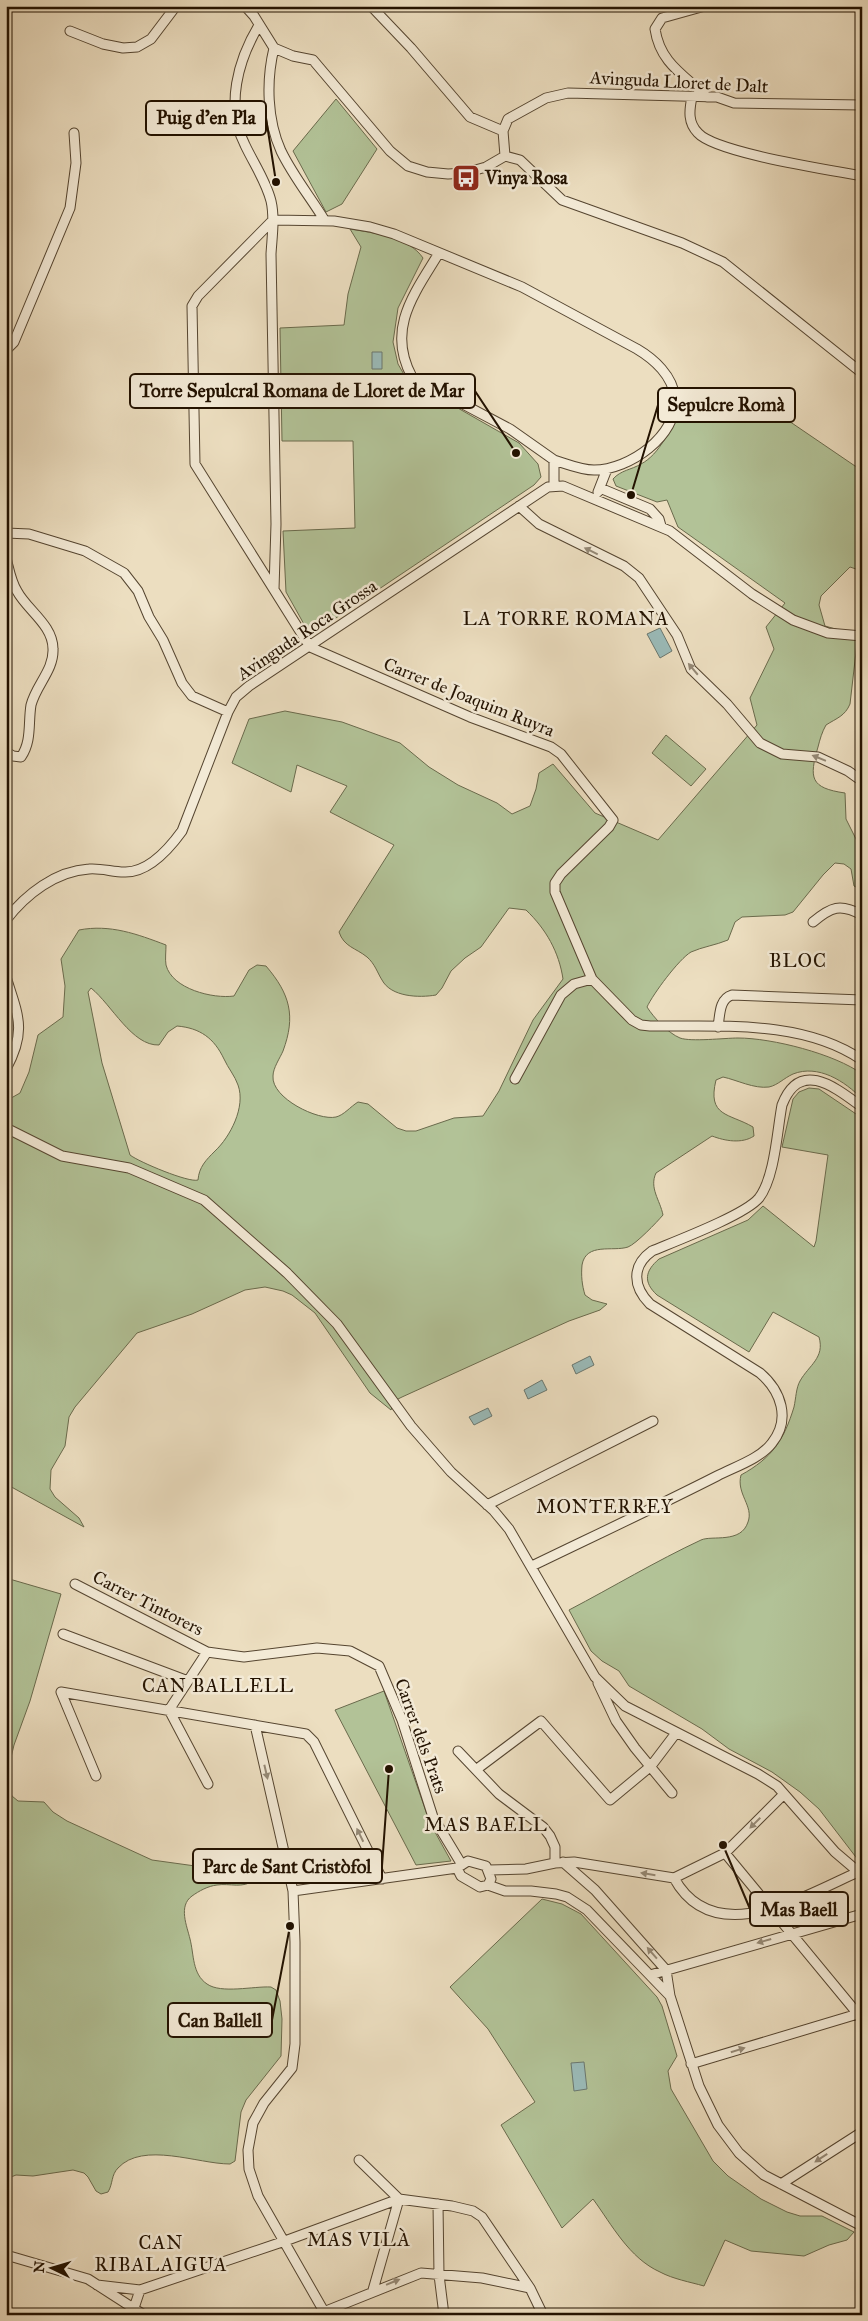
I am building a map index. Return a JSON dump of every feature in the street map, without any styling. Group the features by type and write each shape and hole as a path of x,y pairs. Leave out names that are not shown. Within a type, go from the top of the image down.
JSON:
{"street":[{"path":"70,31 103,44 124,48 136,47 151,39 176,6"},
{"path":"245,6 274,48 293,56 313,60 390,151 408,166 434,173 465,173 486,168 505,156 520,160 562,200 682,243 723,262 862,373"},
{"path":"371,6 411,48 470,117 503,131 505,156"},
{"path":"705,6 662,18 655,29 657,44 666,59 707,97"},
{"path":"259,25 247,44 237,75 236,112 240,133 268,190 273,220 271,254 276,448 274,590"},
{"path":"274,48 269,79 274,131 284,156 325,221"},
{"name":"Avinguda Lloret de Dalt","path":"503,131 508,119 527,107 546,98 568,93 717,97 734,102 862,105"},
{"path":"692,97 689,112 692,126 700,136 736,151 862,176"},
{"path":"6,350 14,342 70,208 76,163 74,133"},
{"path":"310,647 195,464 192,306 205,290 273,220 325,221 370,227 394,234 522,287 649,356 670,381 675,398 672,416 667,426 645,453 607,469 586,470 554,460 510,429 412,377 404,362 402,343 404,316 439,253"},
{"path":"554,460 554,486 563,486 661,526 681,538 752,594 781,614 816,630 862,636"},
{"path":"595,499 607,469"},
{"name":"Avinguda Roca Grossa","path":"6,920 13,911 44,884 60,876 91,869 134,871 148,865 173,844 182,832 228,712 236,697 249,686 519,506 548,487 554,486"},
{"path":"600,488 650,509 659,519 661,526"},
{"path":"519,506 539,524 624,566 639,578 677,635 691,669 727,704 760,742 782,754 818,757 848,771 862,781"},
{"path":"6,533 29,534 85,551 124,573 138,591 148,617 163,640 192,696 206,704 228,712"},
{"path":"6,558 16,591 47,630 54,648 52,662 36,689 31,706 26,750 21,757 13,756 6,752"},
{"name":"Carrer de Joaquim Ruyra","path":"310,647 470,717 551,747 561,754 613,820 610,828 555,883 555,892 592,979 632,1020 641,1025 782,1029 835,1045 862,1060"},
{"path":"813,922 832,908 846,908 862,915"},
{"path":"6,977 18,1016 20,1032 15,1053 6,1069"},
{"path":"515,1079 561,995 574,984 592,979"},
{"path":"718,1027 723,1002 732,995 862,1000"},
{"path":"532,1566 727,1471 761,1453 772,1443 780,1428 782,1411 778,1395 771,1382 760,1373 650,1304 638,1289 636,1282 638,1267 646,1255 652,1251 742,1212 758,1198 769,1174 782,1104 786,1096 798,1084 806,1080 822,1081 862,1107"},
{"path":"6,1128 62,1156 129,1168 204,1200 287,1273 337,1324 412,1426 451,1472 487,1505 509,1529 595,1677 616,1721 635,1748 672,1793"},
{"path":"487,1505 654,1421"},
{"name":"Carrer Tintorers","path":"75,1584 207,1652"},
{"path":"63,1634 188,1681"},
{"name":"Carrer dels Prats","path":"207,1652 244,1657 317,1648 350,1651 379,1666 402,1720 433,1817 459,1867"},
{"path":"169,1710 207,1652"},
{"path":"595,1677 625,1706 758,1774 784,1794 824,1840 860,1874 773,1909 749,1914 712,1911 687,1895 674,1878"},
{"path":"96,1776 61,1692 306,1734 314,1742 382,1879"},
{"path":"169,1710 208,1784"},
{"path":"477,1769 541,1721 610,1800 651,1766 676,1733"},
{"path":"255,1725 293,1890 295,1942 295,2060 289,2073 258,2112 250,2133 248,2150 249,2168 255,2190 285,2241 322,2314 373,2290 421,2273 482,2278 530,2288"},
{"path":"458,1751 499,1794 547,1831 555,1848 559,1863 594,1890 666,1970 670,1996 691,2064 709,2107 729,2141 752,2166 781,2184 862,2226"},
{"path":"293,1890 459,1867 468,1861 478,1863 489,1870 526,1869 574,1862 674,1878 725,1853 784,1794"},
{"path":"691,2064 860,2015 725,1853"},
{"path":"459,1867 461,1876 480,1887 488,1886 505,1891 543,1891 573,1900 591,1914 670,1996"},
{"path":"488,1886 491,1879 489,1870"},
{"path":"650,1975 792,1933 860,1917"},
{"path":"781,2184 862,2132"},
{"path":"359,2160 400,2199"},
{"path":"373,2290 400,2199"},
{"path":"97,2285 140,2290 285,2241 400,2199 473,2211 482,2218 530,2288 543,2315"},
{"path":"438,2204 439,2275 444,2315"},
{"path":"8,2257 88,2279 144,2315"},
{"path":"134,2308 140,2290"}],"green space":[{"path":"336,99 377,149 342,204 326,212 293,151"},
{"path":"350,229 390,237 409,245 423,258 398,308 393,342 398,364 410,385 456,407 519,443 538,464 541,477 534,485 318,630 305,626 286,592 283,531 355,528 353,441 282,441 280,328 344,325 348,294 361,247"},
{"path":"744,396 761,402 855,466 862,468 862,571 850,567 821,596 819,605 825,626 860,636 857,643 850,704 843,714 826,725 820,738 813,774 815,780 825,788 845,793 846,819 862,851 862,890 854,886 851,869 844,864 835,863 793,912 785,915 742,917 735,922 728,940 691,952 667,977 647,1007 662,1025 680,1038 700,1040 738,1038 768,1041 803,1048 836,1060 862,1074 862,1099 848,1086 830,1076 812,1071 802,1071 793,1074 769,1087 752,1086 723,1077 716,1080 714,1092 717,1107 728,1116 753,1127 754,1136 749,1139 733,1141 712,1136 656,1173 654,1189 663,1215 632,1245 622,1248 601,1249 589,1253 582,1265 582,1284 585,1295 592,1300 607,1304 600,1310 569,1321 402,1397 394,1401 391,1410 370,1393 315,1313 292,1295 283,1291 265,1287 245,1290 192,1314 137,1333 75,1407 69,1417 65,1446 51,1470 50,1489 55,1497 79,1518 84,1527 6,1484 6,1101 20,1093 29,1072 38,1035 63,1017 65,986 61,959 79,930 90,928 113,929 166,945 166,965 176,980 194,991 215,996 234,996 249,970 257,965 266,966 281,986 290,1016 287,1038 273,1073 274,1084 287,1100 308,1112 336,1117 358,1102 368,1104 397,1128 406,1131 416,1131 454,1118 483,1116 499,1091 533,1020 563,979 555,950 540,925 526,910 509,908 481,947 451,971 436,995 414,996 392,990 386,986 370,960 347,944 339,932 394,845 330,812 347,786 297,765 291,792 232,763 249,719 285,711 342,722 400,743 429,767 458,785 497,803 512,814 530,806 539,773 553,764 595,813 658,840 757,725 750,698 774,649 766,627 785,603 678,527 667,500 657,502 616,486 613,479 616,476 648,460 654,454 681,410","holes":["91,988 131,1032 149,1044 159,1045 168,1032 177,1026 193,1029 205,1035 216,1045 235,1078 240,1094 240,1103 235,1121 221,1145 204,1164 198,1180 164,1171 130,1155 102,1063 88,992"]},
{"path":"666,735 706,769 691,786 652,753"},
{"path":"809,1088 819,1089 862,1118 862,1865 819,1809 800,1792 772,1772 729,1749 702,1729 629,1686 619,1671 602,1661 591,1651 569,1610 701,1540 733,1536 744,1529 748,1522 749,1511 741,1488 741,1475 752,1469 769,1455 781,1439 794,1407 799,1384 818,1356 820,1350 819,1337 773,1312 749,1352 657,1295 649,1286 648,1277 654,1263 659,1259 748,1220 763,1206 814,1247 828,1155 782,1147 793,1099 799,1092"},
{"path":"6,1578 61,1594 30,1701 14,1745 8,1770 9,1789 12,1796 18,1801 44,1802 53,1812 67,1821 152,1860 246,1873 251,1875 254,1880 245,1884 210,1886 192,1896 185,1905 184,1911 194,1963 202,1980 213,1987 221,1989 271,1987 276,1990 280,2001 282,2019 281,2056 246,2100 241,2112 235,2161 230,2164 171,2156 142,2156 129,2160 118,2168 108,2192 101,2194 96,2191 84,2173 73,2170 33,2176 16,2175 11,2177 6,2183"},
{"path":"384,1691 430,1823 451,1861 416,1865 335,1710"},
{"path":"542,1899 562,1904 581,1914 657,1997 662,2006 677,2056 668,2071 671,2089 713,2161 728,2176 761,2199 787,2212 800,2216 822,2216 854,2232 847,2240 829,2245 804,2256 751,2251 725,2240 704,2286 665,2274 649,2266 630,2250 593,2199 562,2228 501,2125 535,2102 488,2029 450,1987"}],"water":[{"path":"372,352 382,352 382,369 372,369"},
{"path":"660,628 672,651 660,658 647,634"},
{"path":"590,1356 594,1365 576,1374 572,1365"},
{"path":"542,1380 547,1390 528,1399 524,1390"},
{"path":"488,1408 492,1416 474,1425 469,1417"},
{"path":"584,2062 587,2089 574,2091 571,2063"}],"place":[{"name":"Vinya Rosa","path":"466,178"},
{"name":"Puig d'en Pla","path":"276,182"},
{"name":"Torre Sepulcral Romana de Lloret de Mar","path":"516,453"},
{"name":"Sepulcre Romà","path":"631,495"},
{"name":"Parc de Sant Cristòfol","path":"389,1769"},
{"name":"Mas Baell","path":"723,1845"},
{"name":"Can Ballell","path":"290,1926"}],"district":[{"name":"LA TORRE ROMANA","path":"566,618"},
{"name":"BLOC","path":"798,960"},
{"name":"MONTERREY","path":"605,1506"},
{"name":"CAN BALLELL","path":"218,1685"},
{"name":"MAS BAELL","path":"486,1824"},
{"name":"MAS VILÀ","path":"359,2239"},
{"name":"CAN RIBALAIGUA","path":"161,2253"}]}
